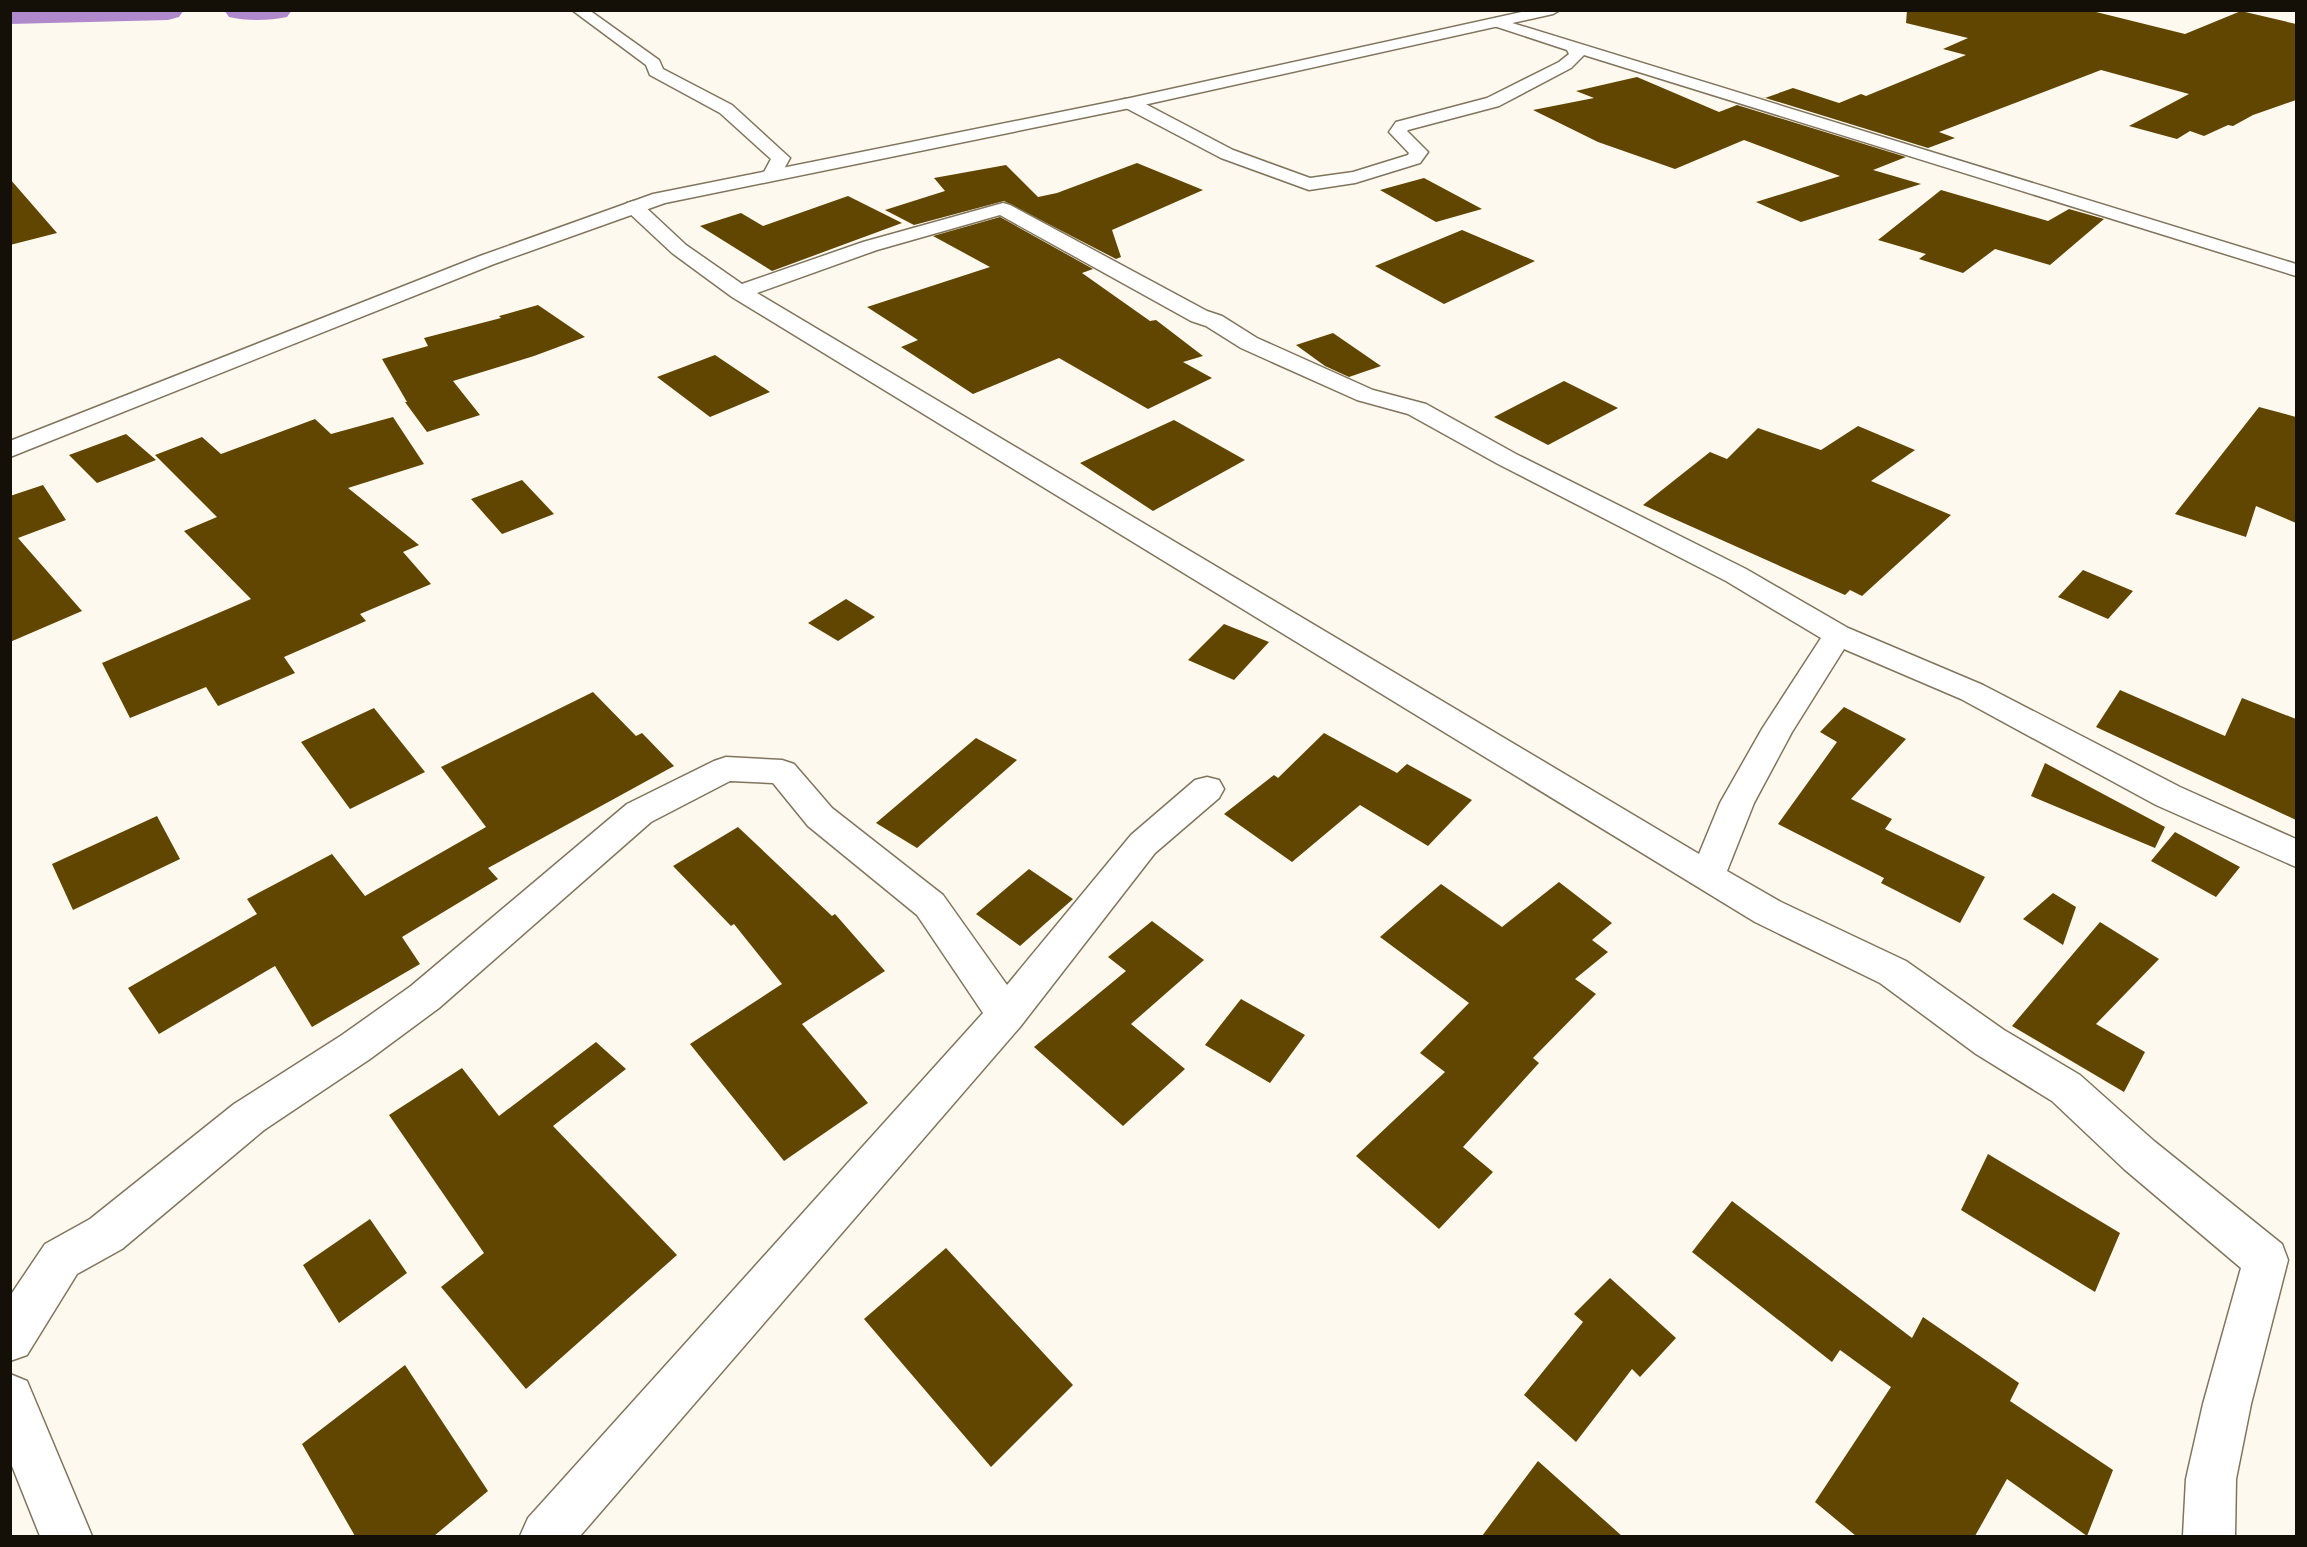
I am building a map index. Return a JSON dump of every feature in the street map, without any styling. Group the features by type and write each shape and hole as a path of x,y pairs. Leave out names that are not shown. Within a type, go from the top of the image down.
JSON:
{"street":[{"path":"579,10 653,63 656,72 726,109 756,134 781,158 772,174"},
{"path":"10,450 487,260 660,198 1130,103 1553,10"},
{"path":"1496,22 2296,270"},
{"path":"1130,103 1227,154 1309,184 1355,177 1414,159 1419,152 1398,132 1402,126 1493,102 1565,65 1577,55 1573,47"},
{"path":"634,207 679,249 740,292 1768,912 1893,972 1990,1042 2066,1088 2139,1155 2266,1260 2227,1404 2211,1479 2209,1536"},
{"path":"740,292 790,272 932,226 1003,209 1103,266 1151,288 1199,316 1214,321 1249,343 1365,395 1417,409 1507,459 1736,575 1838,635 1972,692 2168,796 2296,854"},
{"path":"1707,876 1737,803 1778,729 1838,635"},
{"path":"10,1338 61,1259 106,1234 249,1117 356,1047 425,997 639,813 726,769 782,772 820,817 930,905 1006,1015"},
{"path":"546,1536 1006,1015 1143,844 1207,789"},
{"path":"10,1398 66,1536"}],"building":[{"path":"1907,10 2088,10 2185,34 2241,11 2296,24 2296,100 2204,136 2190,131 2177,139 2129,126 2189,94 2101,70 1939,132 1955,138 1928,148 1765,98 1793,88 1839,103 1861,94 1866,96 1966,55 1943,49 1968,38 1906,23"},
{"path":"1637,77 1719,112 1737,105 1906,157 1873,170 1921,184 1801,222 1756,202 1840,176 1744,140 1675,169 1598,142 1533,110 1594,98 1576,91"},
{"path":"1137,163 1203,190 1112,230 1121,257 1116,259 1004,201 914,225 885,210 945,191 934,178 1006,165 1038,197 1057,193"},
{"path":"1424,178 1482,209 1436,222 1380,190"},
{"path":"10,179 57,233 10,245"},
{"path":"1941,190 2048,221 2069,209 2104,219 2050,265 1995,249 1963,273 1919,259 1926,254 1878,240"},
{"path":"848,196 902,223 772,271 700,226 741,213 763,226"},
{"path":"1000,217 1093,269 1082,273 1150,321 1156,320 1203,356 1183,362 1212,378 1148,409 1059,358 973,394 901,347 918,340 867,307 990,267 933,236"},
{"path":"1462,230 1535,261 1444,304 1375,266"},
{"path":"538,305 585,337 534,356 453,381 480,415 427,432 405,402 407,402 382,359 428,346 424,338 501,318 499,316"},
{"path":"1333,333 1381,366 1349,377 1325,366 1296,345"},
{"path":"715,355 770,392 710,417 657,377"},
{"path":"1564,381 1618,408 1548,445 1494,417"},
{"path":"2259,407 2296,417 2296,523 2256,506 2246,537 2175,514"},
{"path":"393,417 424,464 348,488 419,545 403,552 431,584 360,614 366,621 284,657 295,673 218,706 206,687 130,718 102,663 251,599 184,531 217,517 155,455 202,437 221,454 315,419 331,434"},
{"path":"1174,420 1245,460 1153,511 1080,463"},
{"path":"1858,426 1915,450 1871,481 1951,515 1862,596 1850,590 1845,595 1643,505 1710,452 1727,459 1758,428 1821,450"},
{"path":"126,434 156,460 97,483 69,455"},
{"path":"522,480 554,514 502,534 471,499"},
{"path":"43,485 66,520 18,538 82,611 10,642 10,496"},
{"path":"2083,570 2133,591 2108,619 2058,597"},
{"path":"846,599 875,617 838,641 808,623"},
{"path":"1224,624 1269,642 1234,680 1188,660"},
{"path":"2120,690 2225,736 2242,698 2296,719 2296,820 2096,727"},
{"path":"593,692 636,736 642,733 674,766 488,868 498,879 402,937 420,964 312,1027 275,966 159,1034 128,988 257,914 247,899 332,854 365,896 486,827 441,767"},
{"path":"1844,707 1906,739 1851,799 1892,819 1885,829 1985,877 1960,923 1881,883 1884,878 1778,824 1837,742 1820,732"},
{"path":"374,708 425,772 350,809 301,742"},
{"path":"1324,733 1397,773 1407,764 1472,800 1428,846 1360,805 1292,862 1224,814 1274,775 1278,778"},
{"path":"976,738 1017,760 917,848 876,823"},
{"path":"2045,763 2165,827 2155,848 2031,796"},
{"path":"157,816 180,859 73,910 52,864"},
{"path":"738,827 832,916 835,914 885,971 802,1024 868,1103 784,1161 690,1044 782,984 734,924 731,926 673,866"},
{"path":"2175,832 2240,867 2216,897 2151,861"},
{"path":"1029,869 1073,899 1020,946 976,914"},
{"path":"1559,882 1612,923 1592,940 1608,952 1575,979 1596,994 1533,1058 1539,1063 1463,1147 1493,1172 1439,1229 1356,1156 1445,1072 1420,1053 1469,1003 1380,937 1441,884 1502,927"},
{"path":"2053,893 2076,907 2063,945 2023,919"},
{"path":"1152,921 1204,960 1131,1024 1185,1069 1123,1126 1034,1047 1126,971 1108,957"},
{"path":"2100,922 2159,959 2096,1024 2145,1052 2124,1092 2012,1026"},
{"path":"1241,999 1305,1035 1270,1083 1205,1045"},
{"path":"596,1042 626,1069 553,1126 677,1255 526,1389 441,1287 484,1253 389,1115 462,1068 499,1116"},
{"path":"1988,1154 2120,1233 2095,1292 1961,1210"},
{"path":"1732,1201 1912,1338 1923,1317 2019,1383 2010,1401 2113,1470 2087,1536 2007,1479 1975,1536 1856,1536 1815,1502 1891,1387 1840,1350 1832,1362 1692,1252"},
{"path":"370,1219 407,1273 339,1323 303,1265"},
{"path":"946,1248 1073,1385 991,1467 864,1319"},
{"path":"1610,1278 1676,1338 1640,1377 1632,1369 1576,1442 1524,1395 1583,1322 1574,1314"},
{"path":"405,1365 488,1491 434,1536 355,1536 302,1444"},
{"path":"1538,1461 1622,1536 1482,1536"}],"waterway":[{"path":"10,14 168,10"},
{"path":"240,10 276,10"}]}
